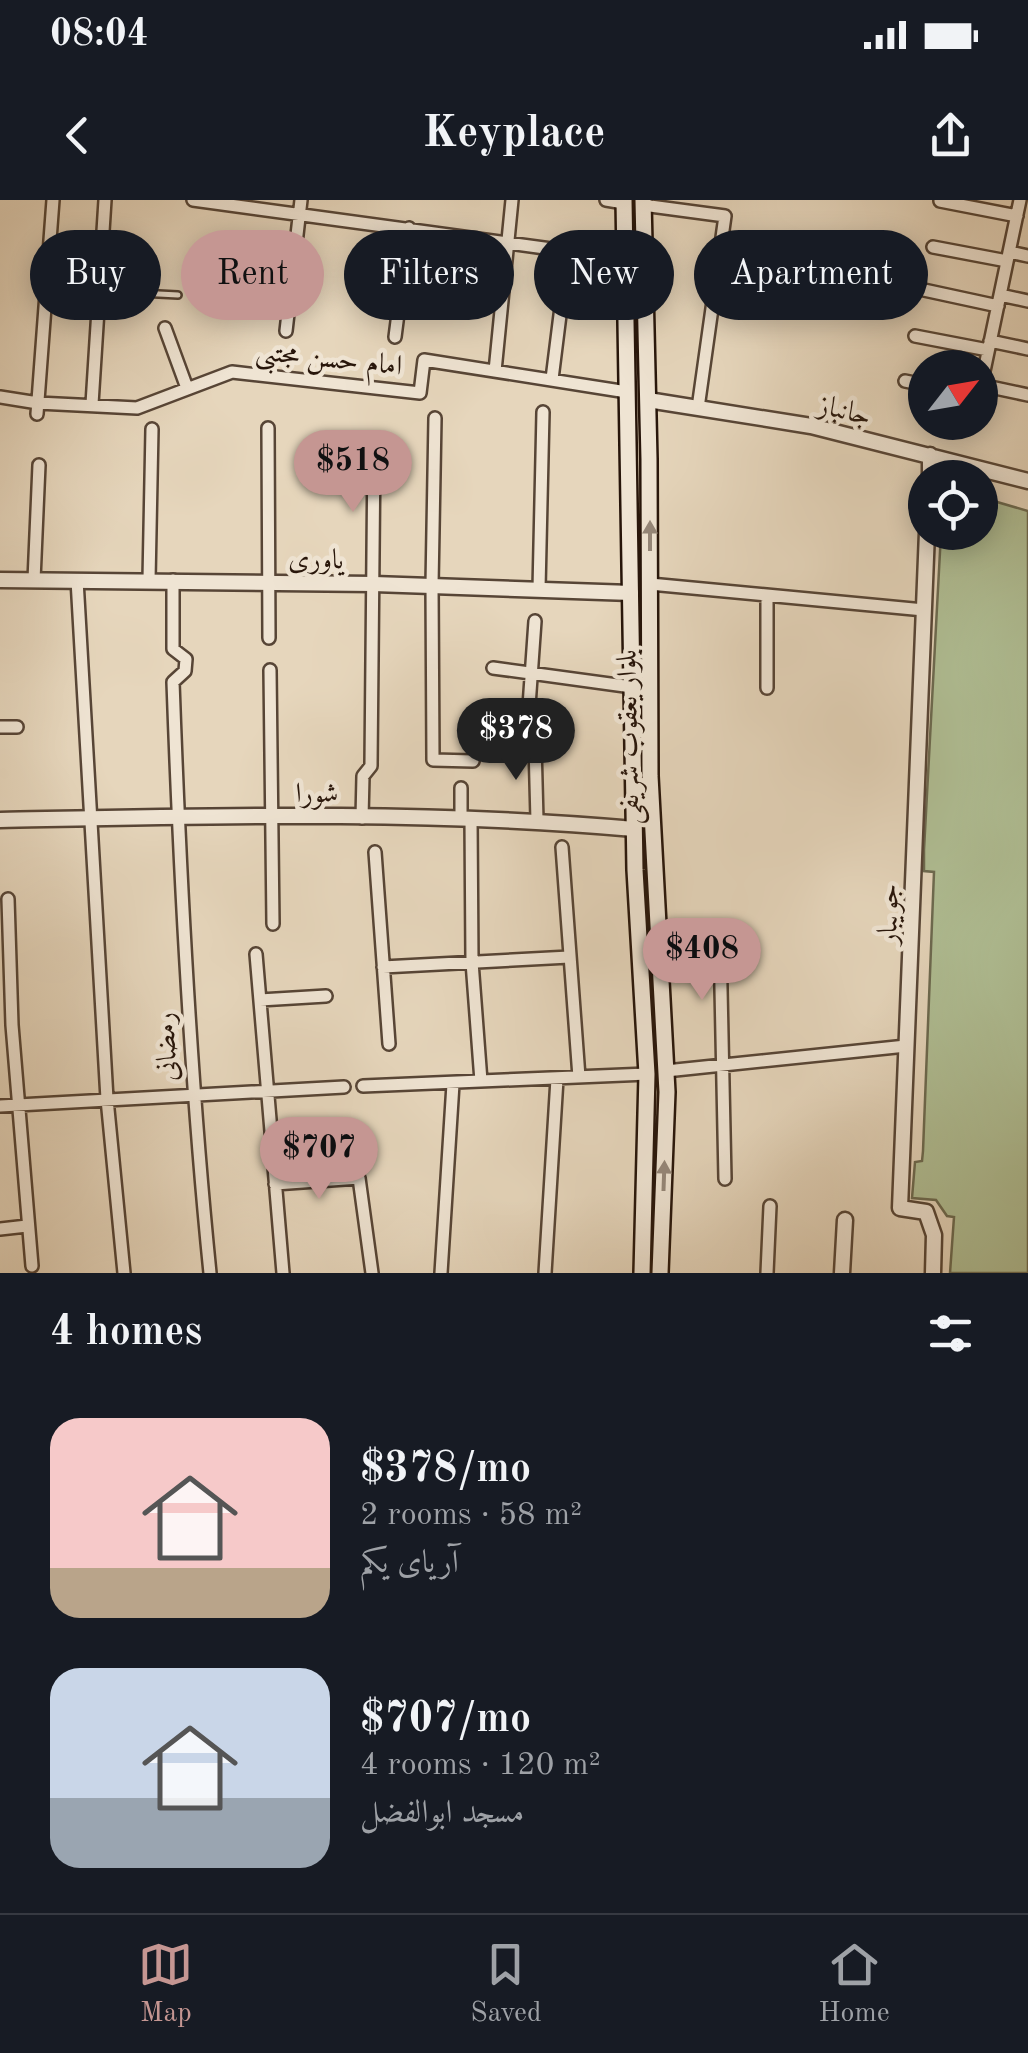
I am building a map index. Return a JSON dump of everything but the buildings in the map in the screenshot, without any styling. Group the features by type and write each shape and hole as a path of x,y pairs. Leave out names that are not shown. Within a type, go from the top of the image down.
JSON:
{"main road":[{"name":"بلوار یعقوب شریفی","path":"624,202 624,230"},
{"name":"بلوار یعقوب شریفی","path":"643,202 650,776 666,1070 660,1273"},
{"name":"بلوار یعقوب شریفی","path":"626,320 634,828 647,1074 642,1273"},
{"path":"627,392 648,400"},
{"path":"630,593 650,584"},
{"path":"634,828 654,830"}],"street":[{"path":"52,230 54,200"},
{"path":"103,230 105,200"},
{"path":"193,200 300,207 424,230"},
{"path":"509,230 512,200"},
{"path":"606,200 624,202"},
{"path":"643,202 725,216 698,408"},
{"path":"940,202 1021,209 988,350"},
{"path":"286,332 300,207"},
{"path":"394,337 410,228"},
{"path":"933,247 1028,256"},
{"path":"928,291 1028,301"},
{"path":"38,409 44,320"},
{"path":"92,404 96,320"},
{"path":"495,370 500,320"},
{"path":"552,380 559,320"},
{"path":"165,328 187,388"},
{"path":"915,336 1028,349"},
{"name":"امام حسن مجتبی","path":"0,398 38,409 92,404 137,408 232,372 420,392 424,360 627,392"},
{"path":"998,391 1028,395"},
{"name":"جانباز","path":"648,400 810,426 1028,481"},
{"path":"538,589 544,412"},
{"path":"436,418 432,586 434,760 472,761"},
{"path":"268,428 269,638"},
{"path":"148,580 152,430"},
{"path":"362,818 362,776 371,766 374,447"},
{"path":"930,455 930,460"},
{"path":"34,580 38,465"},
{"name":"جویبار","path":"927,550 900,1208 926,1212 934,1235 933,1273"},
{"name":"یاوری","path":"0,580 374,584 630,593"},
{"path":"77,580 106,1099 124,1273"},
{"name":"رمضانی","path":"172,580 173,649 186,658 185,671 174,682 178,817 192,1094 210,1273"},
{"path":"650,584 924,610"},
{"path":"767,595 767,688"},
{"path":"529,706 535,621"},
{"path":"493,668 632,687"},
{"path":"270,670 273,924"},
{"path":"0,727 17,727"},
{"path":"536,746 537,820"},
{"path":"461,788 481,1082"},
{"name":"شورا","path":"0,820 466,818 634,828"},
{"path":"562,847 578,1076"},
{"path":"375,852 389,1044"},
{"path":"8,899 4,935 6,1025 18,1105 32,1266"},
{"path":"720,941 725,1179"},
{"path":"256,954 283,1273"},
{"path":"383,967 569,957"},
{"path":"260,1000 326,996"},
{"path":"666,1070 906,1046"},
{"path":"362,1086 647,1074"},
{"path":"545,1273 556,1079"},
{"path":"441,1273 454,1084"},
{"path":"0,1106 344,1087"},
{"path":"275,1184 359,1178 372,1273"},
{"path":"767,1273 770,1206"},
{"path":"842,1273 845,1220"},
{"path":"0,1228 27,1226"}],"lane":[{"path":"161,295 178,295"},
{"path":"529,706 560,712"}],"green space":[{"path":"998,502 1028,511 1028,1273 950,1273 954,1217 947,1216 936,1200 912,1198 915,1162 922,1161 923,1151 934,872 924,871 940,550 998,550"}]}
